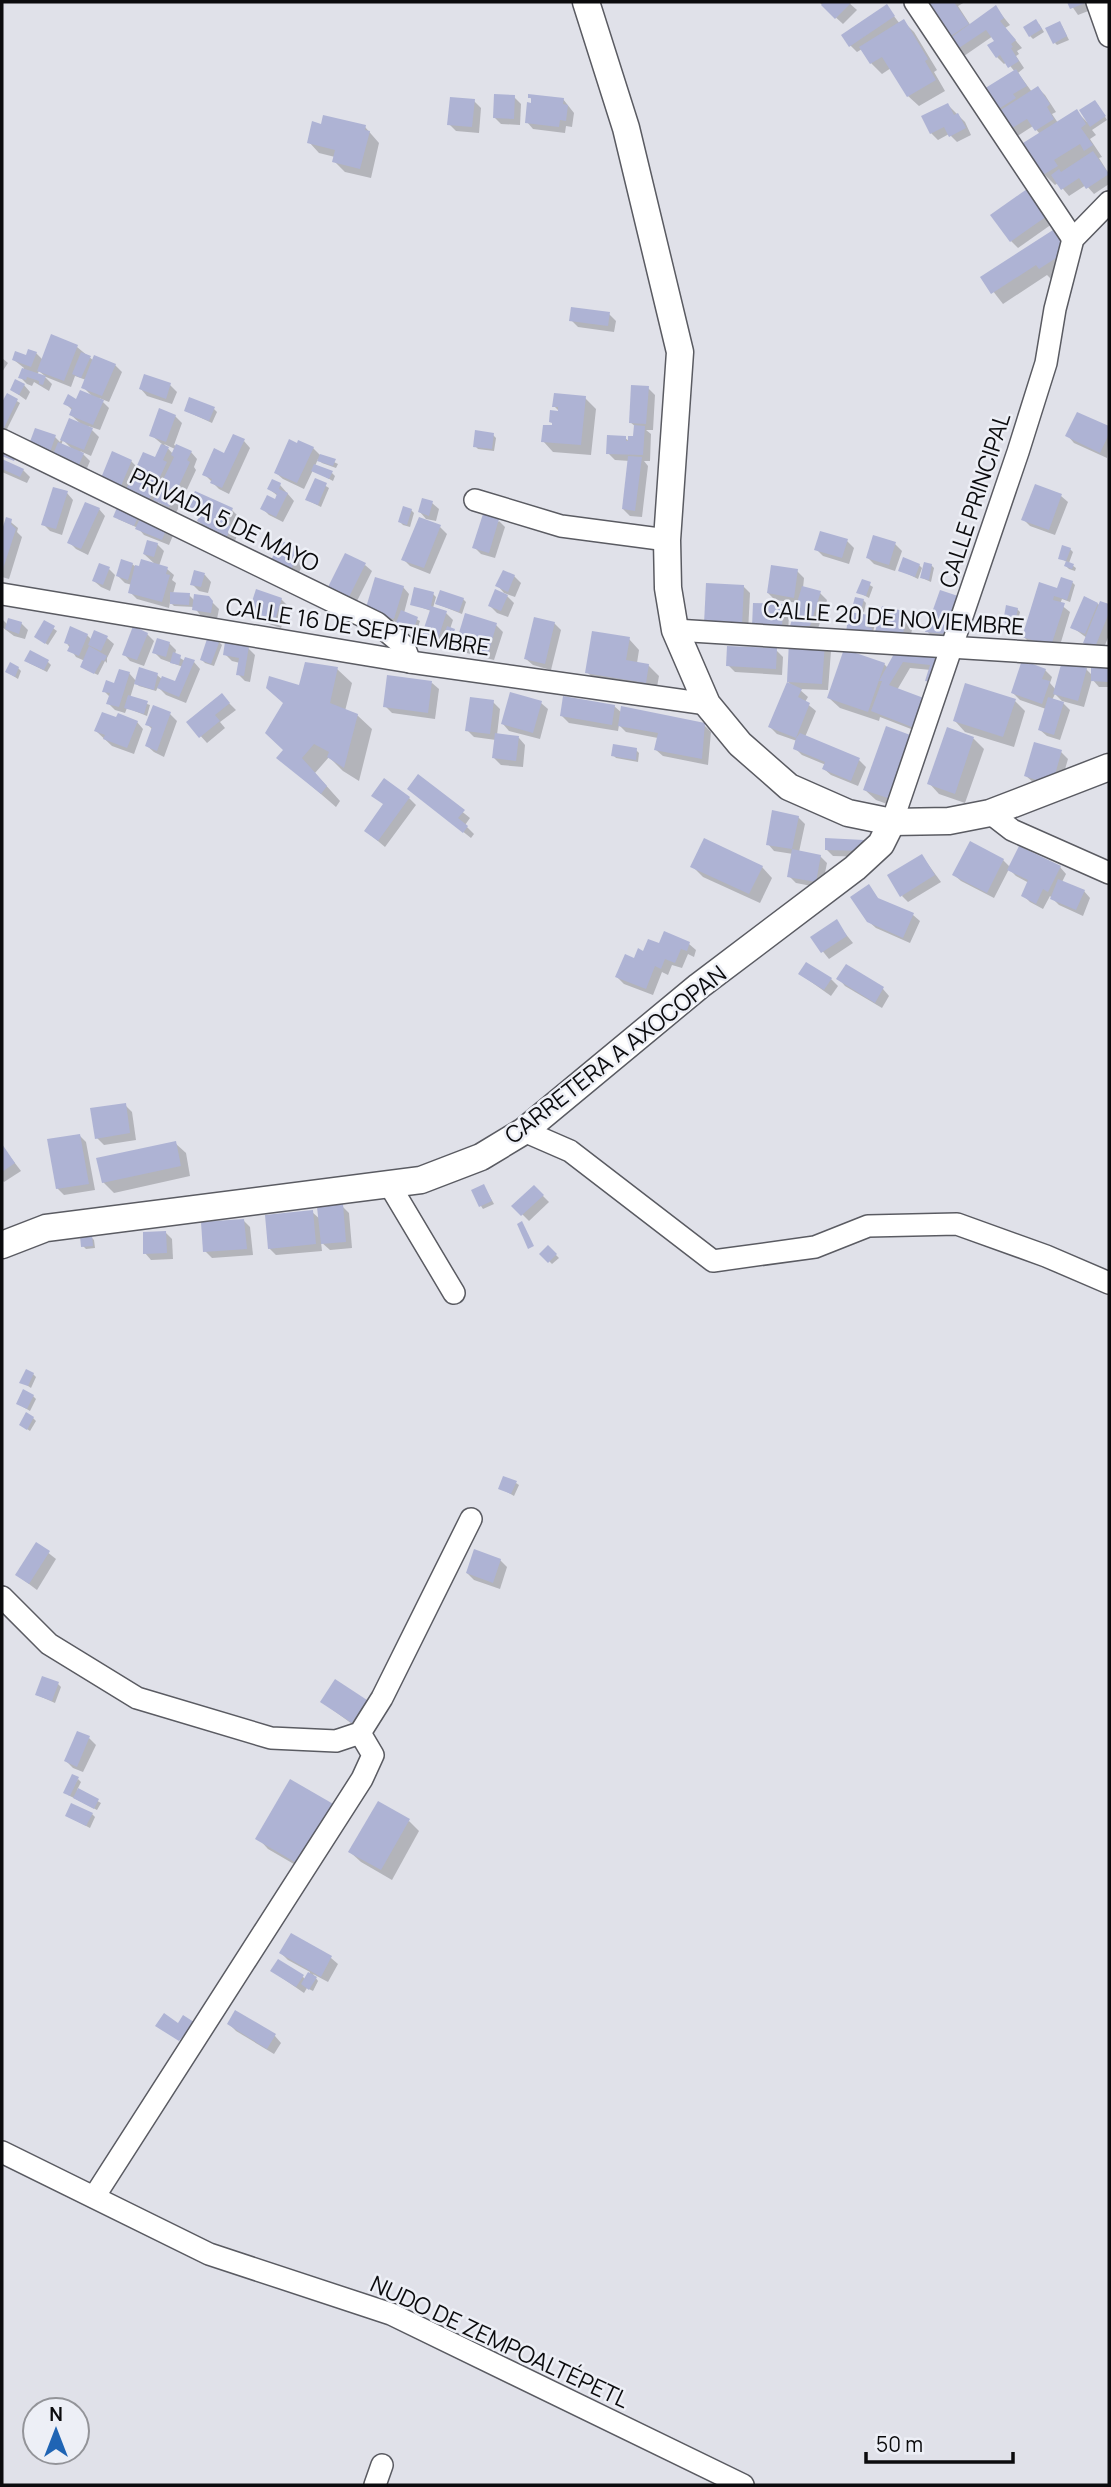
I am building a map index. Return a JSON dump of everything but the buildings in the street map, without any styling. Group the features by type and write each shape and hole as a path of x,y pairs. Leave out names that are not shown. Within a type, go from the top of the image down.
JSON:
{"main road":[{"path":"588,8 626,128 680,352 667,540 668,588 675,630 707,704 740,744 789,787 848,813 892,822 950,821 990,813 1109,767"},
{"name":"CARRETERA A AXOCOPAN","path":"2,1245 46,1228 421,1180 481,1157 524,1131 699,986 855,868 881,844 892,822"}],"street":[{"path":"915,2 1073,239"},
{"path":"1097,2 1109,36"},
{"name":"CALLE PRINCIPAL","path":"892,822 1046,363 1055,309 1073,239 1109,202"},
{"name":"PRIVADA 5 DE MAYO","path":"2,440 377,623 404,646 410,662"},
{"path":"475,500 561,526 667,540"},
{"name":"CALLE 16 DE SEPTIEMBRE","path":"2,594 410,662 707,704"},
{"name":"CALLE 20 DE NOVIEMBRE","path":"675,630 1109,657"},
{"path":"990,813 1012,830 1109,873"},
{"path":"524,1131 570,1152 713,1261 815,1247 868,1226 957,1224 1046,1256 1109,1283"},
{"path":"389,1184 454,1293"},
{"path":"2,1597 49,1644 137,1698 271,1738 336,1741 360,1733 382,1698 471,1519"},
{"path":"94,2197 362,1779 373,1755 360,1733"},
{"name":"NUDO DE ZEMPOALTÉPETL","path":"2,2152 209,2254 391,2314 743,2485"}]}
